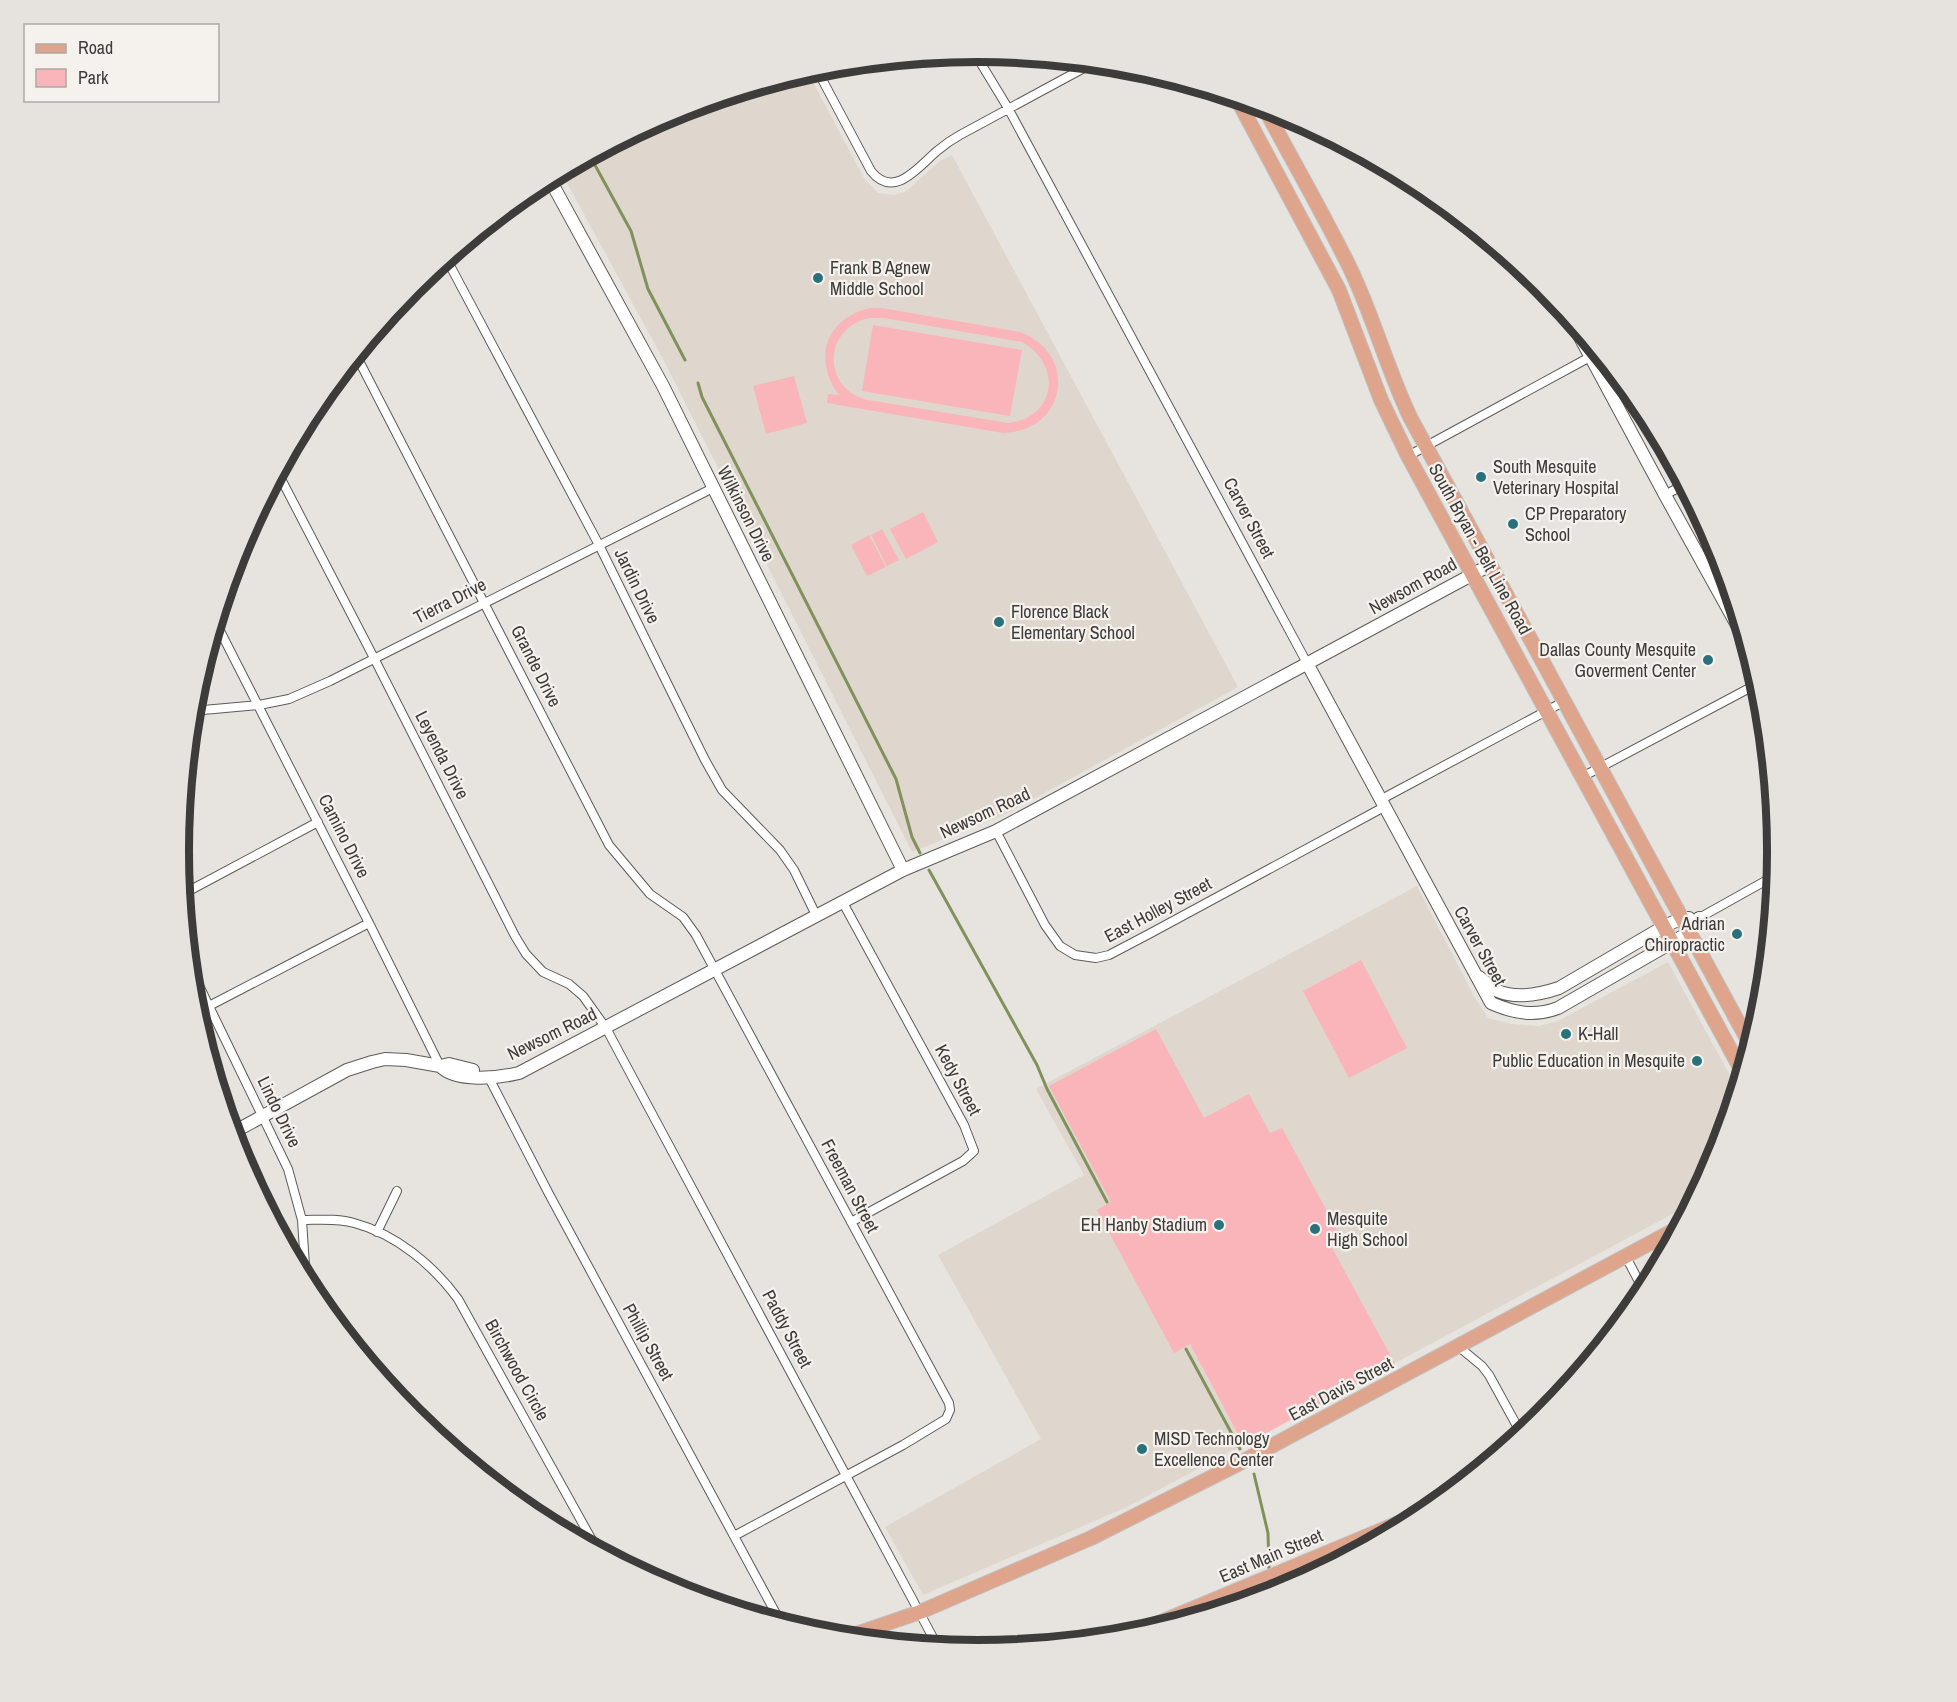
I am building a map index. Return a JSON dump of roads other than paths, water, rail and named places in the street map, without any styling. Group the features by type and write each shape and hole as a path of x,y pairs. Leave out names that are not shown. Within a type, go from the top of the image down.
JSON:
{"main road":[{"name":"South Bryan - Belt Line Road","path":"1246,108 1339,290 1381,400 1408,456 1584,776 1738,1064"},
{"name":"South Bryan - Belt Line Road","path":"1270,118 1349,267 1374,324 1399,394 1746,1036"},
{"path":"1515,651 1532,641"},
{"path":"1629,859 1646,850"},
{"name":"East Davis Street","path":"862,1632 920,1612 1100,1533 1235,1466 1669,1233"},
{"name":"East Main Street","path":"1177,1615 1379,1531"}],"street":[{"name":"Carver Street","path":"981,62 1008,108 1491,1003 1526,1014 1542,1013 1557,1008 1673,941"},
{"path":"821,78 871,171 882,180 892,183 902,181 952,140 1084,68"},
{"name":"Wilkinson Drive","path":"554,186 663,386 903,870"},
{"name":"Jardin Drive","path":"450,265 599,545 710,770 722,790 780,850 794,870 816,915"},
{"path":"1583,343 1730,612"},
{"path":"1408,456 1590,357"},
{"name":"Grande Drive","path":"359,361 609,845 650,894 683,917 715,969"},
{"name":"Leyenda Drive","path":"282,480 515,936 526,954 543,972 568,984 583,996 606,1028"},
{"path":"1665,495 1679,487"},
{"name":"Tierra Drive","path":"202,710 259,705 289,699 330,681 713,488"},
{"name":"Newsom Road","path":"240,1129 347,1070 385,1059 440,1066 445,1072 475,1078 519,1073 903,870 996,831 1490,565"},
{"name":"Camino Drive","path":"221,632 440,1066"},
{"path":"1584,776 1751,687"},
{"name":"East Holley Street","path":"996,831 1045,925 1060,946 1075,955 1096,958 1109,955 1149,934 1565,701"},
{"path":"190,890 318,822"},
{"path":"1673,941 1690,932 1699,918 1767,880"},
{"name":"Kedy Street","path":"843,901 964,1125 974,1151 963,1161 851,1222"},
{"path":"1475,975 1498,991 1515,994 1546,993 1559,988 1665,926 1682,918 1699,918"},
{"path":"209,1006 369,923"},
{"name":"Freeman Street","path":"715,969 949,1403 950,1410 946,1419 847,1475"},
{"name":"Lindo Drive","path":"202,991 288,1169 302,1220 305,1262"},
{"name":"Paddy Street","path":"606,1028 934,1639"},
{"name":"Phillip Street","path":"488,1076 554,1204 776,1615"},
{"path":"377,1232 396,1191"},
{"name":"Birchwood Circle","path":"302,1220 352,1222 377,1232 411,1251 445,1281 458,1299 591,1539"},
{"path":"1626,1257 1640,1283"},
{"path":"1459,1347 1482,1366 1489,1375 1518,1427"},
{"path":"734,1536 847,1475"}],"waterway":[{"path":"593,162 631,231 648,289 685,360"},
{"path":"698,383 702,397 896,779 912,837 920,853"},
{"path":"929,870 1037,1065 1047,1089 1107,1202"},
{"path":"1186,1349 1240,1449"},
{"path":"1254,1474 1268,1533 1269,1568"}],"place":[{"name":"Frank B Agnew Middle School","path":"818,278"},
{"name":"South Mesquite Veterinary Hospital","path":"1481,477"},
{"name":"CP Preparatory School","path":"1513,524"},
{"name":"Florence Black Elementary School","path":"999,622"},
{"name":"Dallas County Mesquite Goverment Center","path":"1708,660"},
{"name":"Adrian Chiropractic","path":"1737,934"},
{"name":"K-Hall","path":"1566,1034"},
{"name":"Public Education in Mesquite","path":"1697,1061"},
{"name":"EH Hanby Stadium","path":"1219,1225"},
{"name":"Mesquite High School","path":"1315,1229"},
{"name":"MISD Technology Excellence Center","path":"1142,1449"}]}
